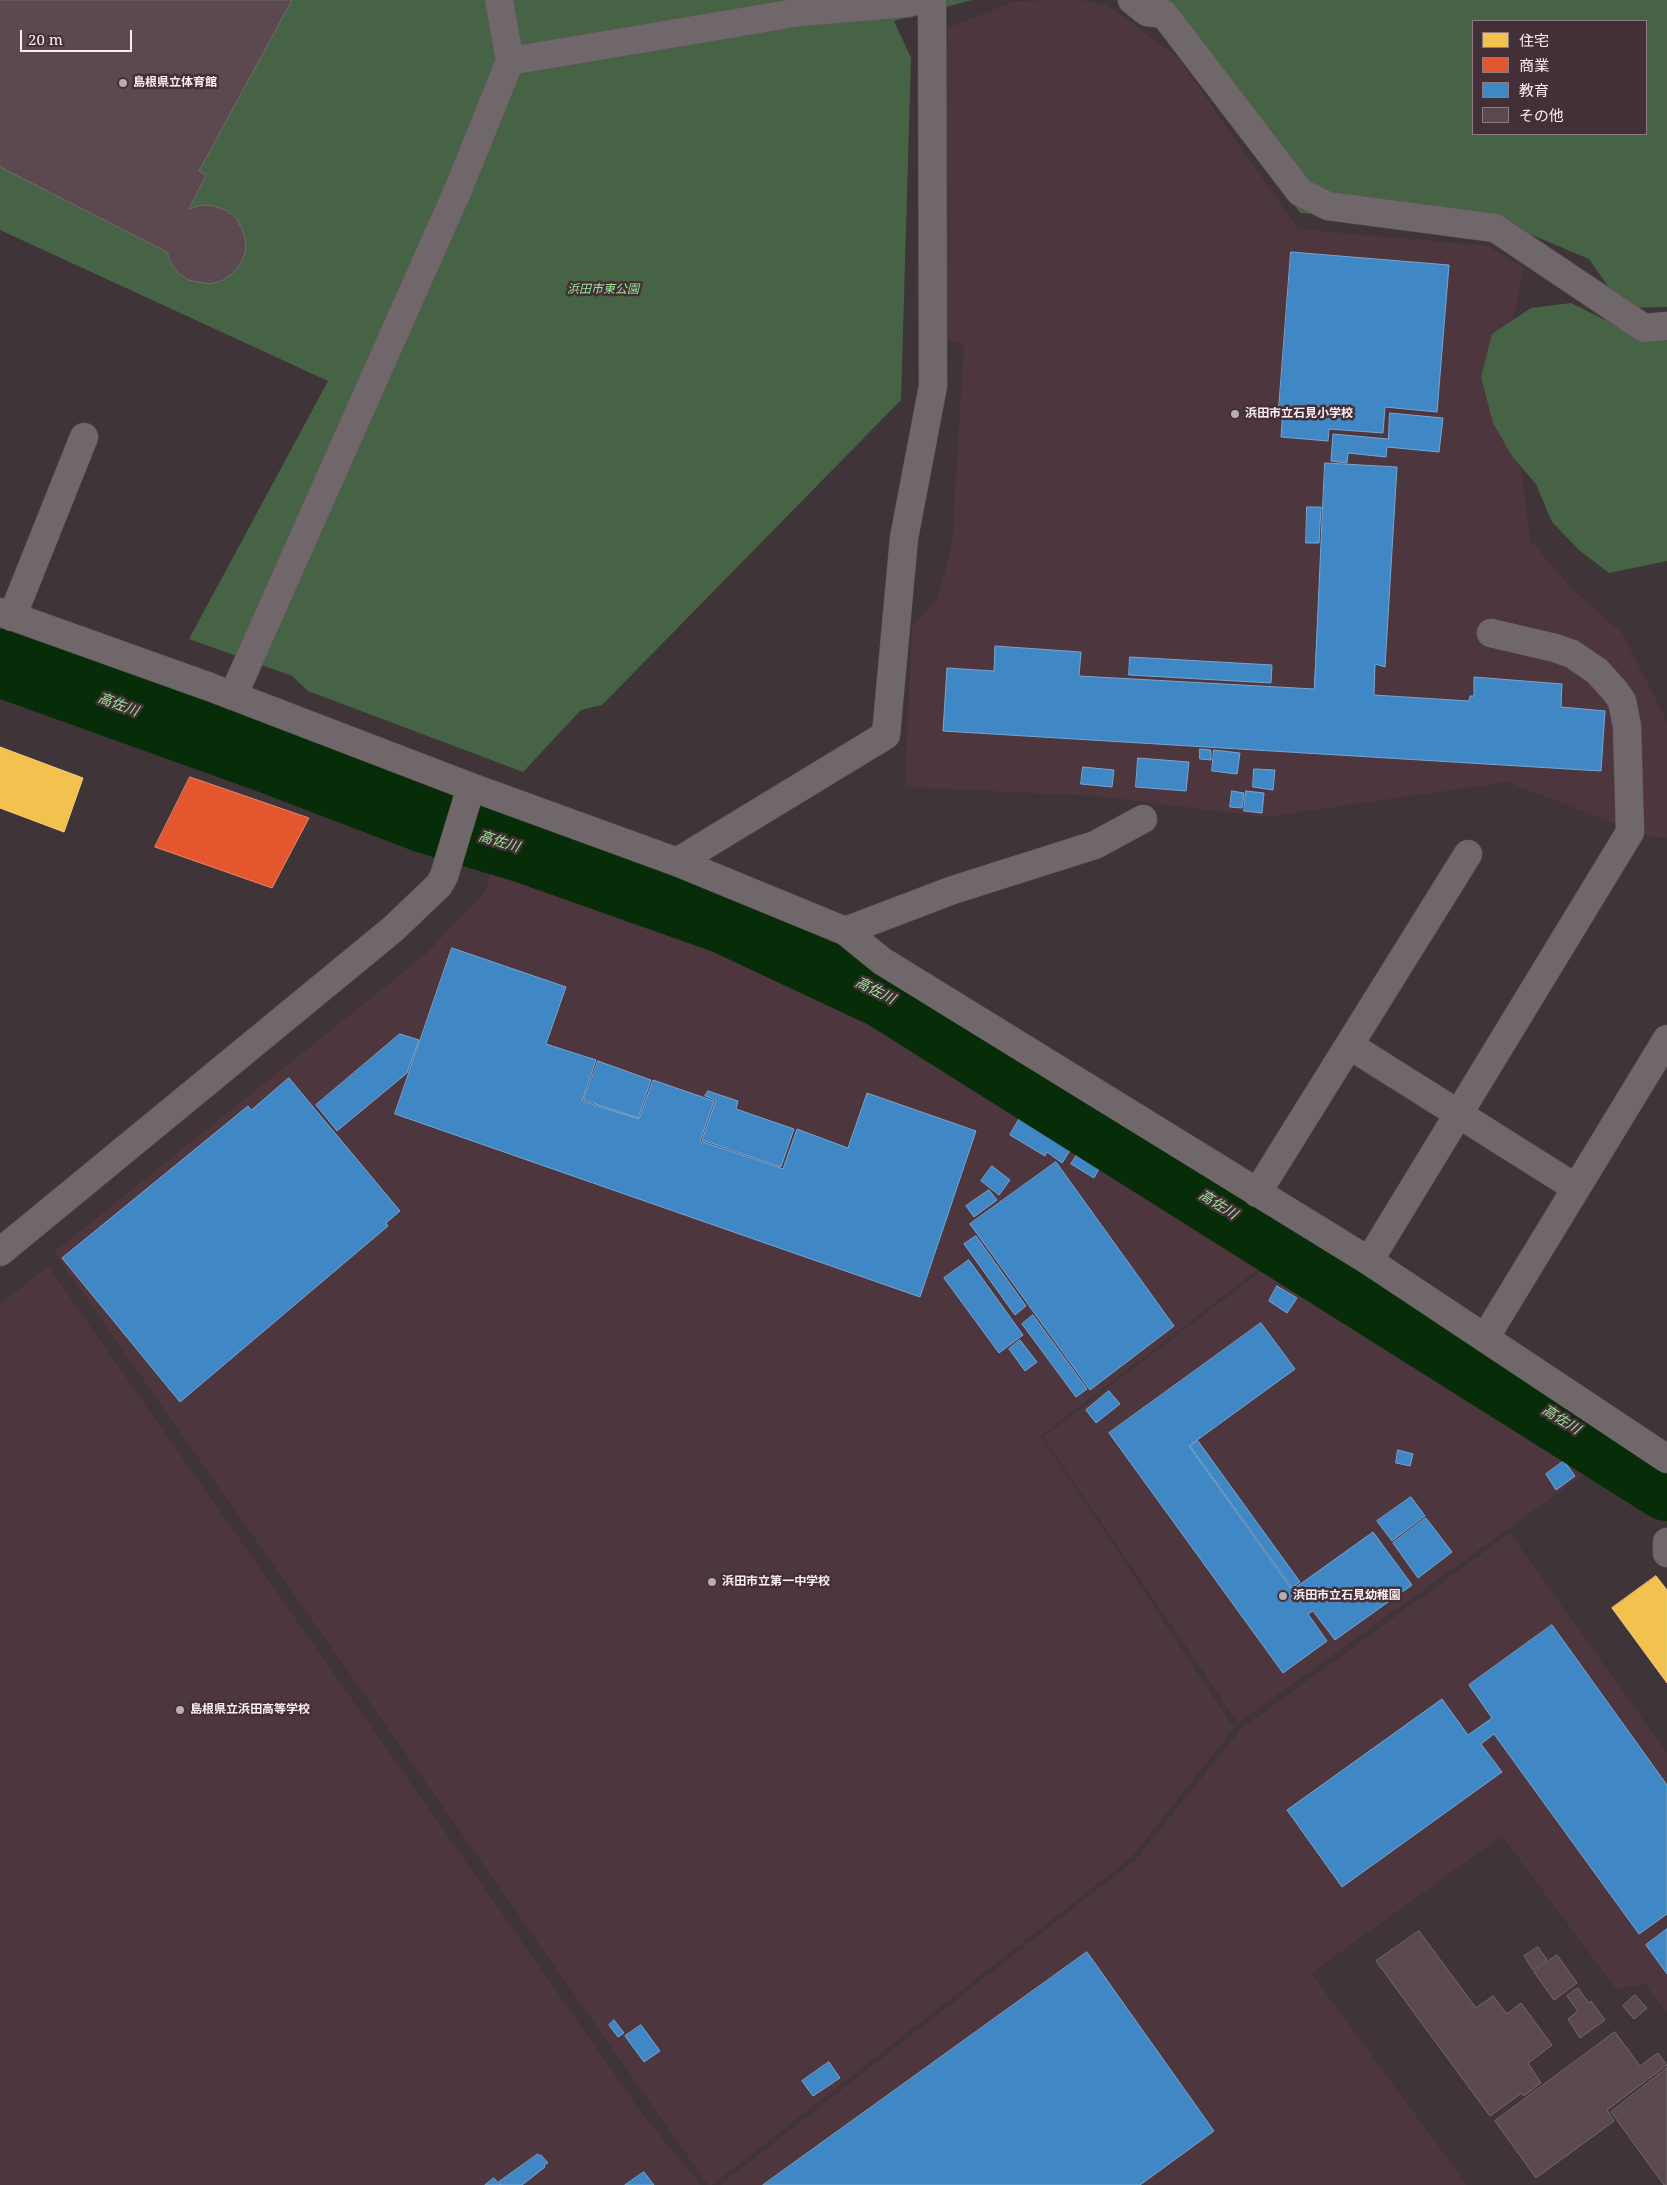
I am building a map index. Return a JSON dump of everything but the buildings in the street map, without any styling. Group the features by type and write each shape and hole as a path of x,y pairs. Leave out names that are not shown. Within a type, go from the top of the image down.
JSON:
{"street":[{"path":"233,696 458,190 510,61 499,0"},
{"path":"510,61 802,12 908,3 919,0"},
{"path":"677,862 886,735 904,538 933,386 932,0"},
{"path":"1132,0 1147,12 1164,14 1300,192 1328,206 1495,228 1644,328 1667,326"},
{"path":"84,437 6,614 233,696 468,798 677,862 846,931 882,961 1369,1261 1667,1459"},
{"path":"1369,1261 1630,832 1627,726 1622,701 1597,671 1572,654 1555,648 1491,633"},
{"path":"0,1252 393,929 439,885 444,876 468,798"},
{"path":"846,931 953,890 1095,845 1143,819"},
{"path":"1257,1193 1468,854"},
{"path":"1485,1338 1667,1039"},
{"path":"1349,1045 1576,1188"},
{"path":"1667,1542 1667,1553"}],"shaded area":[{"name":"浜田市立石見小学校","path":"1079,0 1105,5 1122,15 1179,59 1298,229 1488,246 1524,268 1502,375 1519,453 1530,540 1573,590 1622,633 1667,722 1667,838 1648,836 1507,782 1266,817 1097,796 905,787 912,627 938,598 952,544 964,345 947,338 939,62 948,28 1015,1"},
{"name":"浜田市立第一中学校","path":"492,867 651,921 742,956 805,986 955,1071 1270,1260 1041,1436 1234,1728 1132,1857 712,2185 708,2185 54,1252 427,953 485,892"},
{"name":"浜田市立石見幼稚園","path":"1272,1263 1330,1305 1371,1326 1590,1470 1238,1723 1043,1437"},
{"name":"島根県立浜田高等学校","path":"48,1266 644,2116 701,2185 0,2185 0,1304"},
{"path":"1510,1533 1667,1753 1667,2013 1645,1984 1616,1989 1502,1836 1311,1973 1467,2185 720,2185 1136,1859 1241,1729"}],"green space":[{"name":"浜田市東公園","path":"0,0 972,0 894,21 911,58 901,400 602,705 581,710 523,772 308,691 292,676 189,639 328,381 0,230"},
{"path":"1118,0 1667,0 1667,307 1623,308 1589,259 1520,230 1300,213 1183,50 1148,20"},
{"path":"1571,303 1644,339 1667,338 1667,561 1609,573 1579,550 1552,522 1536,484 1512,456 1493,423 1481,377 1492,334 1531,308"}],"waterway":[{"name":"高佐川","path":"0,663 268,759 425,819 524,849 725,920 885,995 1667,1487"}],"place":[{"name":"島根県立体育館","path":"123,83"},
{"name":"浜田市立石見小学校","path":"1235,414"},
{"name":"浜田市立第一中学校","path":"712,1582"},
{"name":"浜田市立石見幼稚園","path":"1283,1596"},
{"name":"島根県立浜田高等学校","path":"180,1710"}]}
